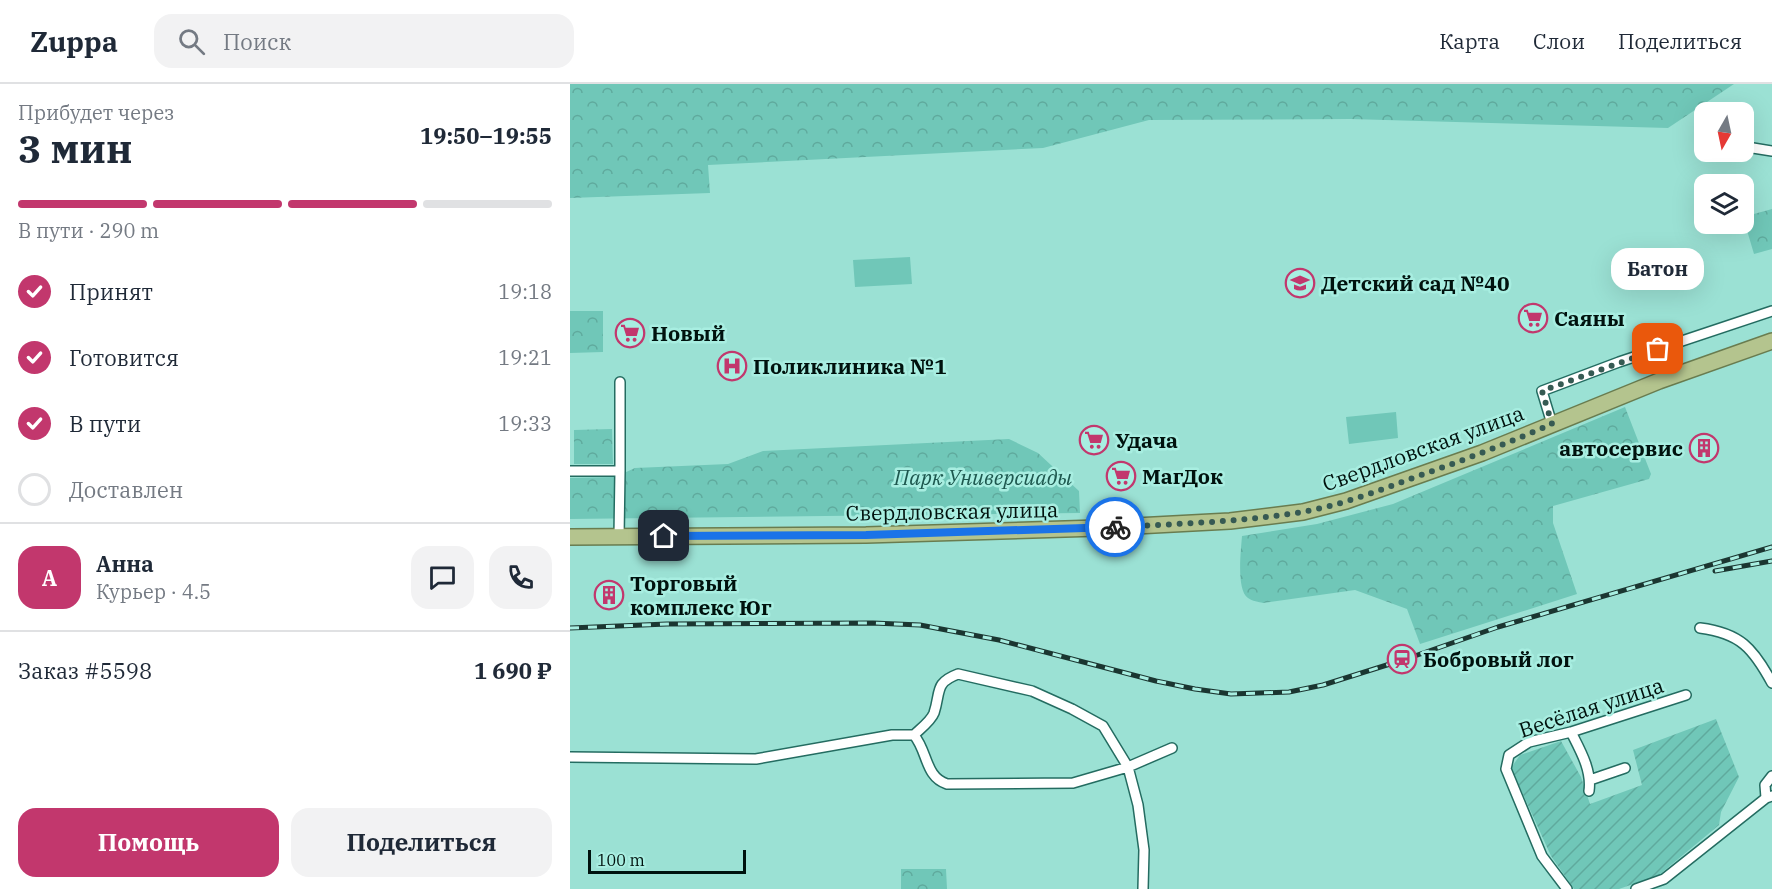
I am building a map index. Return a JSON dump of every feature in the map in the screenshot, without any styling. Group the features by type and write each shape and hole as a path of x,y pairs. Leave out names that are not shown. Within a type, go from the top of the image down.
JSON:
{"highway":[{"name":"Свердловская улица","path":"570,537 866,535 1098,528 1230,521 1303,512 1346,501 1482,453 1668,378 1772,341"}],"street":[{"path":"1754,147 1772,151"},
{"path":"1552,424 1542,391 1641,354 1772,311"},
{"path":"619,537 620,382"},
{"path":"570,471 620,471"},
{"path":"1700,628 1721,631 1740,640 1763,666 1772,683"},
{"path":"570,757 756,759 892,735 914,735 933,715 938,688 946,678 958,674 1032,692 1072,709 1103,726 1128,767 1140,816 1144,850 1143,889"},
{"name":"Весёлая улица","path":"1567,889 1542,856 1506,769 1509,755 1529,742 1571,732 1686,695"},
{"path":"1571,732 1582,754 1590,780 1589,791"},
{"path":"914,735 921,743 932,774 940,782 947,784 1073,783 1128,767 1172,748"},
{"path":"1590,780 1625,768"},
{"path":"1636,889 1664,879 1769,797 1765,785 1772,776"}],"green space":[{"path":"570,84 1734,84 1707,102 1694,102 1694,111 1668,128 1350,119 1149,120 1043,148 708,165 710,193 570,198"},
{"path":"1772,209 1772,249 1754,254 1748,234 1754,234 1754,214"},
{"path":"910,257 912,284 855,287 853,260"},
{"path":"570,311 603,311 603,352 570,353"},
{"path":"1625,407 1651,474 1649,479 1553,506 1553,523 1577,594 1420,644 1407,609 1355,590 1263,603 1250,599 1244,594 1240,569 1242,536 1317,524 1393,504"},
{"path":"1396,412 1398,438 1349,444 1346,417"},
{"path":"612,429 613,464 574,464 574,430"},
{"name":"Парк Универсиады","path":"1009,439 1038,453 1079,491 1080,513 570,519 570,478 615,477 635,468 728,464 763,451"},
{"path":"1716,719 1739,777 1721,812 1719,825 1659,875 1619,889 1574,889 1551,856 1511,768 1520,755 1561,741 1581,777 1590,804 1642,785 1633,750"},
{"path":"901,869 946,869 947,889 901,889"}],"railway":[{"path":"570,628 667,624 873,623 920,625 999,640 1195,689 1231,694 1289,692 1323,685 1498,627 1772,547"},
{"path":"1715,571 1772,561"}],"way so far":[{"path":"1115,527 1230,521 1303,512 1386,488 1482,453 1552,424 1542,391 1658,349"}],"place":[{"name":"Детский сад №40","path":"1300,283"},
{"name":"Саяны","path":"1533,318"},
{"name":"Новый","path":"630,333"},
{"name":"Батон","path":"1658,349"},
{"name":"Поликлиника №1","path":"732,366"},
{"name":"Удача","path":"1094,440"},
{"name":"автосервис","path":"1704,448"},
{"name":"МагДок","path":"1121,476"},
{"name":"Торговый комплекс Юг","path":"609,595"},
{"name":"Бобровый лог","path":"1402,659"}],"route":[{"path":"664,536 866,535 1115,527"}]}
